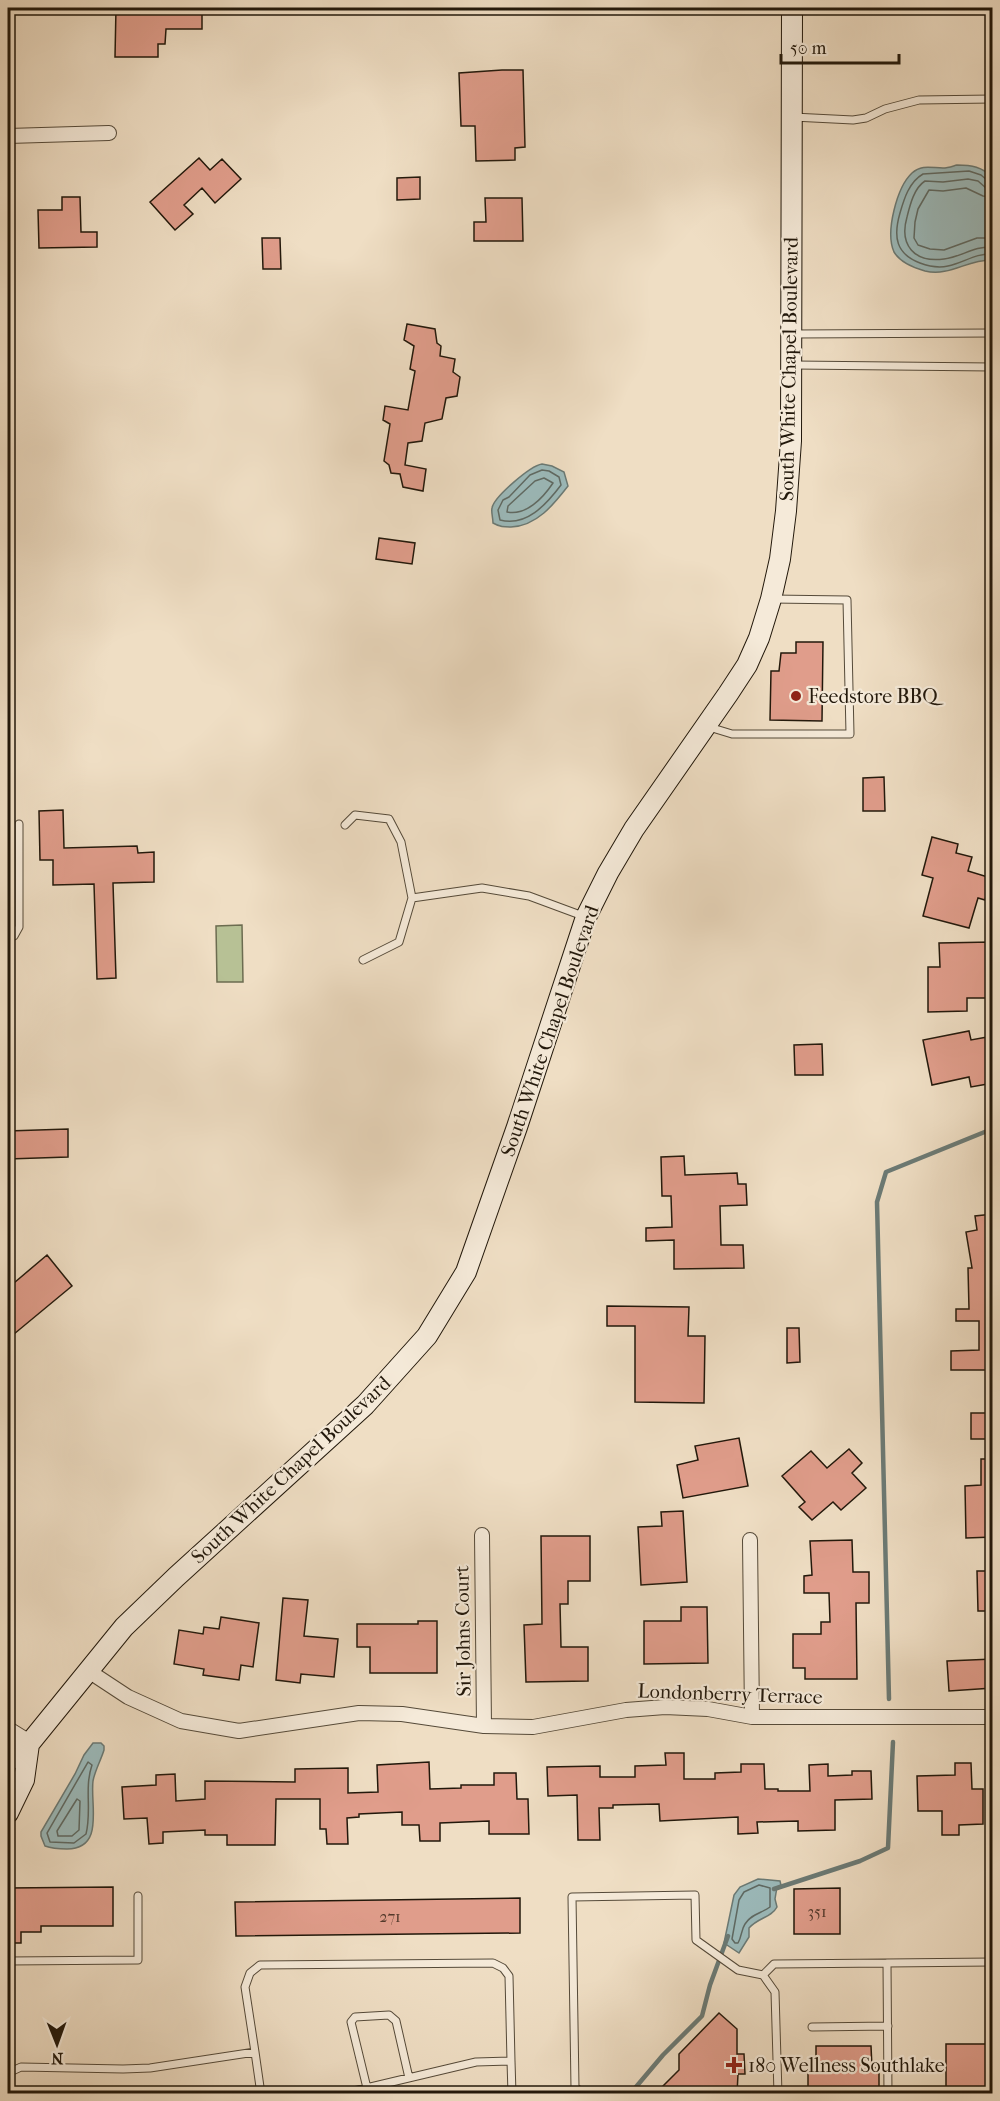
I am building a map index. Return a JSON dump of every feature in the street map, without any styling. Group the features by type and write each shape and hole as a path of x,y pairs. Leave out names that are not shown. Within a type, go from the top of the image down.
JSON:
{"main road":[{"name":"South White Chapel Boulevard","path":"8,1761 29,1744 123,1627 365,1406 427,1336 466,1272 586,917 634,829 707,726 747,664 759,638 780,559 791,441 792,8"},
{"path":"8,1814 24,1780 29,1744"}],"street":[{"path":"8,136 109,133"},
{"name":"Sir Johns Court","path":"482,1535 484,1726"},
{"path":"750,1540 752,1717"},
{"name":"Londonberry Terrace","path":"87,1670 128,1697 181,1721 239,1731 359,1713 402,1714 484,1726 533,1727 626,1710 665,1707 708,1709 752,1717 993,1717"},
{"path":"8,1731 29,1744"}],"lane":[{"path":"791,117 853,120 866,118 885,109 919,99 993,99"},
{"path":"791,334 993,333"},
{"path":"791,365 993,368"},
{"path":"707,726 732,734 850,734 847,600 771,599"},
{"path":"345,825 355,815 389,819 401,842 412,898 399,942 363,960"},
{"path":"8,938 14,936 19,927 19,824"},
{"path":"412,898 482,888 529,896 586,917"},
{"path":"584,2094 575,2087 572,1897 695,1895 696,1940 738,1970 763,1975 776,1992 778,2094"},
{"path":"8,1961 138,1960 138,1896"},
{"path":"763,1975 774,1964 993,1962"},
{"path":"252,2094 261,2093 245,1987 250,1973 260,1965 493,1963 503,1968 509,1976 512,2094"},
{"path":"887,1963 888,2094"},
{"path":"366,2088 351,2022 355,2017 389,2016 396,2021 410,2078"},
{"path":"812,2026 888,2026"},
{"path":"8,2073 21,2067 150,2068 255,2052"},
{"path":"341,2094 476,2062 511,2061"}],"green space":[{"path":"242,925 243,982 217,982 216,926"}],"water":[{"path":"957,165 976,167 992,177 992,260 983,260 943,272 916,268 904,262 894,252 891,233 897,199 907,180 916,170 923,167 945,168"},
{"path":"542,464 564,472 568,486 557,500 529,523 511,527 493,523 494,503 521,476"},
{"path":"93,1743 101,1743 104,1750 93,1781 91,1834 87,1842 79,1847 61,1849 45,1846 41,1832"},
{"path":"758,1879 780,1881 781,1885 777,1887 775,1899 777,1907 772,1913 749,1928 749,1937 739,1953 724,1943 734,1895 740,1887"}],"building":[{"path":"116,8 202,8 202,29 166,29 165,44 158,44 158,57 115,57"},
{"path":"523,70 525,147 515,148 515,160 476,161 475,126 461,126 459,73"},
{"path":"199,158 210,170 222,159 241,179 215,203 202,188 184,205 193,214 175,230 150,202"},
{"path":"420,177 420,199 397,200 397,178"},
{"path":"62,197 80,197 81,232 97,232 97,247 39,248 38,210 62,210"},
{"path":"485,198 522,198 523,241 474,241 474,222 486,222"},
{"path":"262,238 280,238 281,269 263,269"},
{"path":"407,324 435,329 437,343 441,346 440,356 455,359 453,372 460,377 457,396 446,398 442,419 425,423 422,441 408,443 405,465 426,469 423,491 403,487 400,474 391,473 389,465 384,461 390,424 383,420 385,406 408,410 415,371 410,369 414,346 404,340"},
{"path":"379,538 415,543 412,564 376,559"},
{"name":"Feedstore BBQ","path":"796,642 823,642 822,721 770,720 771,671 779,671 781,653 796,653"},
{"path":"884,777 885,811 863,811 863,778"},
{"path":"63,810 64,848 137,846 138,853 154,852 154,882 113,883 116,978 97,979 94,884 53,885 53,860 40,860 39,811"},
{"path":"932,837 958,844 956,853 972,857 968,871 991,878 985,900 978,898 969,928 923,916 933,878 922,875"},
{"path":"992,942 993,998 967,998 967,1011 928,1012 928,967 940,967 939,943"},
{"path":"969,1031 971,1040 993,1036 993,1083 971,1087 969,1077 932,1085 923,1040"},
{"path":"822,1044 823,1075 795,1075 794,1045"},
{"path":"68,1129 68,1157 8,1159 8,1131"},
{"path":"684,1156 685,1175 737,1173 738,1184 746,1184 747,1205 720,1206 721,1245 743,1245 744,1268 674,1269 674,1240 646,1241 646,1228 672,1227 671,1196 662,1196 661,1157"},
{"path":"993,1214 993,1370 951,1370 951,1351 979,1350 979,1321 956,1321 956,1309 969,1309 968,1268 972,1268 966,1232 977,1230 975,1216"},
{"path":"47,1255 72,1286 8,1339 8,1288"},
{"path":"607,1306 689,1307 688,1336 705,1336 704,1403 635,1402 635,1326 607,1326"},
{"path":"787,1328 799,1328 800,1362 787,1363"},
{"path":"971,1413 993,1413 993,1439 971,1439"},
{"path":"739,1438 748,1486 683,1498 677,1465 698,1460 695,1446"},
{"path":"849,1449 862,1463 852,1473 866,1488 841,1510 833,1502 812,1520 799,1507 805,1502 782,1476 811,1451 827,1468"},
{"path":"981,1459 993,1459 993,1537 966,1538 965,1486 981,1485"},
{"path":"683,1511 687,1582 641,1585 638,1527 662,1526 661,1512"},
{"path":"541,1536 590,1536 590,1581 568,1581 568,1604 560,1604 561,1647 588,1647 588,1681 526,1682 524,1625 542,1624"},
{"path":"852,1540 853,1572 869,1572 869,1603 856,1603 857,1679 805,1679 805,1668 793,1668 793,1634 821,1634 821,1622 830,1622 829,1593 804,1593 804,1576 812,1575 810,1541"},
{"path":"977,1571 993,1571 993,1611 978,1611"},
{"path":"283,1598 308,1600 304,1636 338,1639 334,1677 301,1674 300,1683 276,1680"},
{"path":"681,1607 707,1607 708,1663 644,1664 644,1621 681,1621"},
{"path":"221,1617 259,1623 253,1667 241,1665 239,1680 203,1675 204,1669 174,1664 179,1630 203,1634 204,1627 219,1629"},
{"path":"418,1621 437,1621 437,1673 370,1673 370,1647 357,1647 357,1624 418,1624"},
{"path":"993,1659 993,1688 949,1691 947,1661"},
{"path":"665,1753 684,1753 684,1779 715,1779 715,1773 741,1772 741,1764 764,1764 765,1789 778,1789 778,1791 810,1791 809,1765 828,1764 828,1776 852,1775 852,1771 871,1771 872,1799 835,1800 835,1830 798,1831 798,1821 757,1822 758,1833 738,1834 738,1817 660,1821 659,1804 613,1805 613,1808 599,1808 600,1840 578,1840 577,1795 548,1796 547,1767 600,1766 600,1777 635,1777 635,1766 666,1765"},
{"path":"429,1762 430,1789 461,1788 461,1785 494,1785 494,1773 516,1773 517,1799 528,1799 529,1834 489,1834 489,1821 440,1823 440,1841 420,1841 419,1825 402,1825 402,1812 359,1814 359,1817 347,1818 348,1844 327,1844 326,1829 320,1829 320,1799 276,1799 275,1845 227,1845 227,1835 205,1835 205,1830 163,1832 163,1843 149,1844 147,1818 124,1819 122,1787 156,1785 156,1775 175,1774 176,1801 205,1799 205,1781 295,1782 295,1769 348,1768 348,1793 378,1792 377,1765"},
{"path":"955,1763 971,1763 972,1789 983,1789 983,1824 959,1825 959,1835 942,1835 942,1811 918,1811 917,1776 955,1775"},
{"path":"113,1887 113,1926 41,1926 41,1932 21,1932 21,1943 8,1943 8,1888"},
{"path":"840,1888 840,1934 794,1934 794,1889"},
{"path":"520,1898 520,1933 236,1936 235,1902"},
{"path":"719,2013 737,2029 737,2054 744,2054 745,2074 738,2074 737,2094 655,2094 679,2070 679,2054"},
{"path":"946,2044 991,2044 993,2094 946,2094"},
{"path":"816,2046 871,2046 872,2068 879,2068 879,2094 808,2094 808,2066 816,2066"}],"waterway":[{"path":"889,1699 877,1202 886,1172 992,1129"},
{"path":"774,1889 860,1861 888,1848 893,1742"},
{"path":"630,2094 663,2055 702,2016 710,1985 728,1936"}],"place":[{"name":"Feedstore BBQ","path":"796,696"},
{"name":"180 Wellness Southlake","path":"734,2065"}]}
